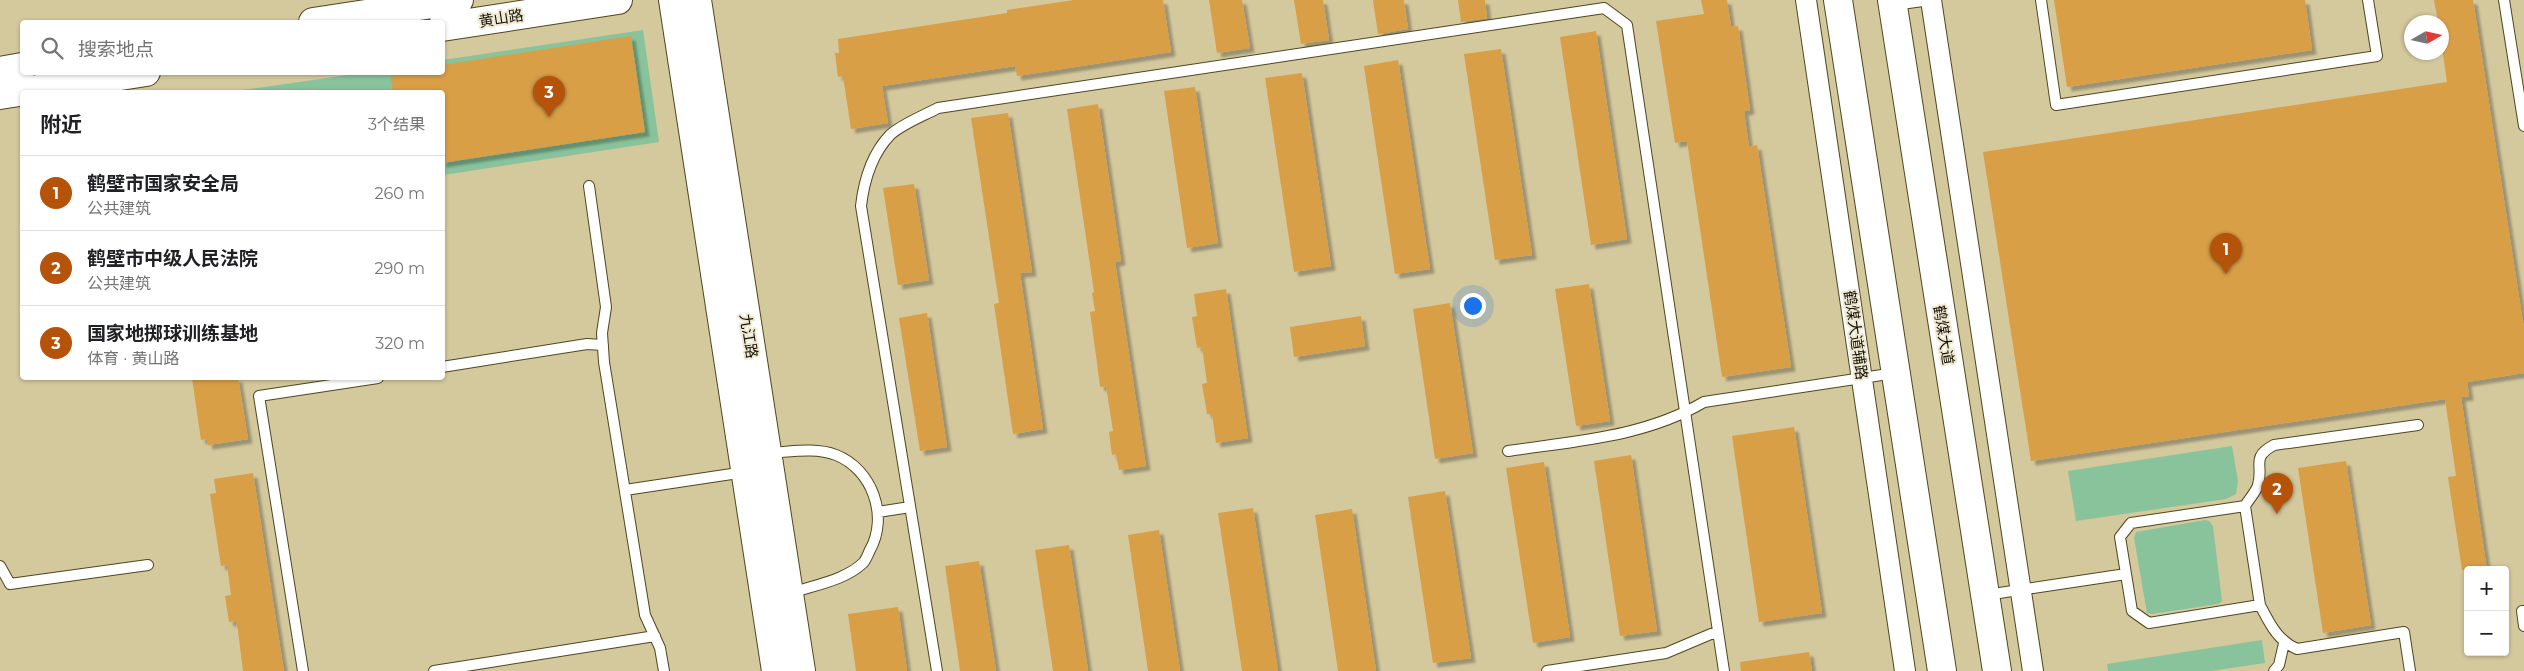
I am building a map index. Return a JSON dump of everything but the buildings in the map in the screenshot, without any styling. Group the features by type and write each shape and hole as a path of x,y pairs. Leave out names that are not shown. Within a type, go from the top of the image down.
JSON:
{"street":[{"name":"黄山路","path":"326,20 459,0"},
{"name":"黄山路","path":"445,27 618,0"},
{"name":"九江路","path":"673,0 776,671"},
{"name":"九江路","path":"697,0 801,671"},
{"name":"鹤煤大道辅路","path":"1806,0 1905,671"},
{"path":"1838,0 1942,671"},
{"path":"1931,0 2033,671"},
{"name":"鹤煤大道","path":"1892,3 1997,671"},
{"path":"0,71 20,67"},
{"path":"32,90 127,75"},
{"path":"0,95 20,92"}],"lane":[{"path":"1892,3 1931,0"},
{"path":"2040,0 2056,105 2377,56 2368,0"},
{"path":"2504,0 2524,126"},
{"path":"937,671 861,206 863,188 872,160 891,134 938,108 1604,8 1627,25 1724,671"},
{"path":"589,186 606,307 603,345 625,490 646,615 660,648 664,671"},
{"path":"445,367 587,344 603,345"},
{"path":"1508,451 1628,433 1685,413 1704,402 1896,372"},
{"path":"303,671 260,396 365,380"},
{"path":"2410,671 2404,632 2298,649 2284,643 2272,628 2260,605 2245,506 2258,485 2259,457 2274,445 2418,425"},
{"path":"767,453 810,450 836,455 857,467 871,488 878,512 877,537 863,563 838,578 789,594"},
{"path":"625,490 746,472"},
{"path":"2245,506 2131,523 2120,537 2132,612 2149,623 2260,605"},
{"path":"878,512 910,507"},
{"path":"0,566 10,584 148,565"},
{"path":"1985,595 2126,574"},
{"path":"2524,611 2522,612 2524,626"},
{"path":"1547,671 1666,653 1718,631"},
{"path":"434,671 655,636"},
{"path":"2274,671 2279,665 2284,643"}],"green space":[{"path":"643,30 659,142 445,175 445,90 243,90 348,75 445,75 445,60"},
{"path":"2232,446 2238,481 2236,494 2226,499 2076,521 2068,471"},
{"path":"2205,520 2209,521 2213,526 2222,601 2218,604 2152,614 2147,613 2134,538 2136,532"},
{"path":"2262,640 2265,663 2211,671 2108,671 2107,664"}],"place":[{"name":"国家地掷球训练基地","path":"549,117"},
{"name":"鹤壁市国家安全局","path":"2226,274"},
{"name":"鹤壁市中级人民法院","path":"2277,514"}]}
